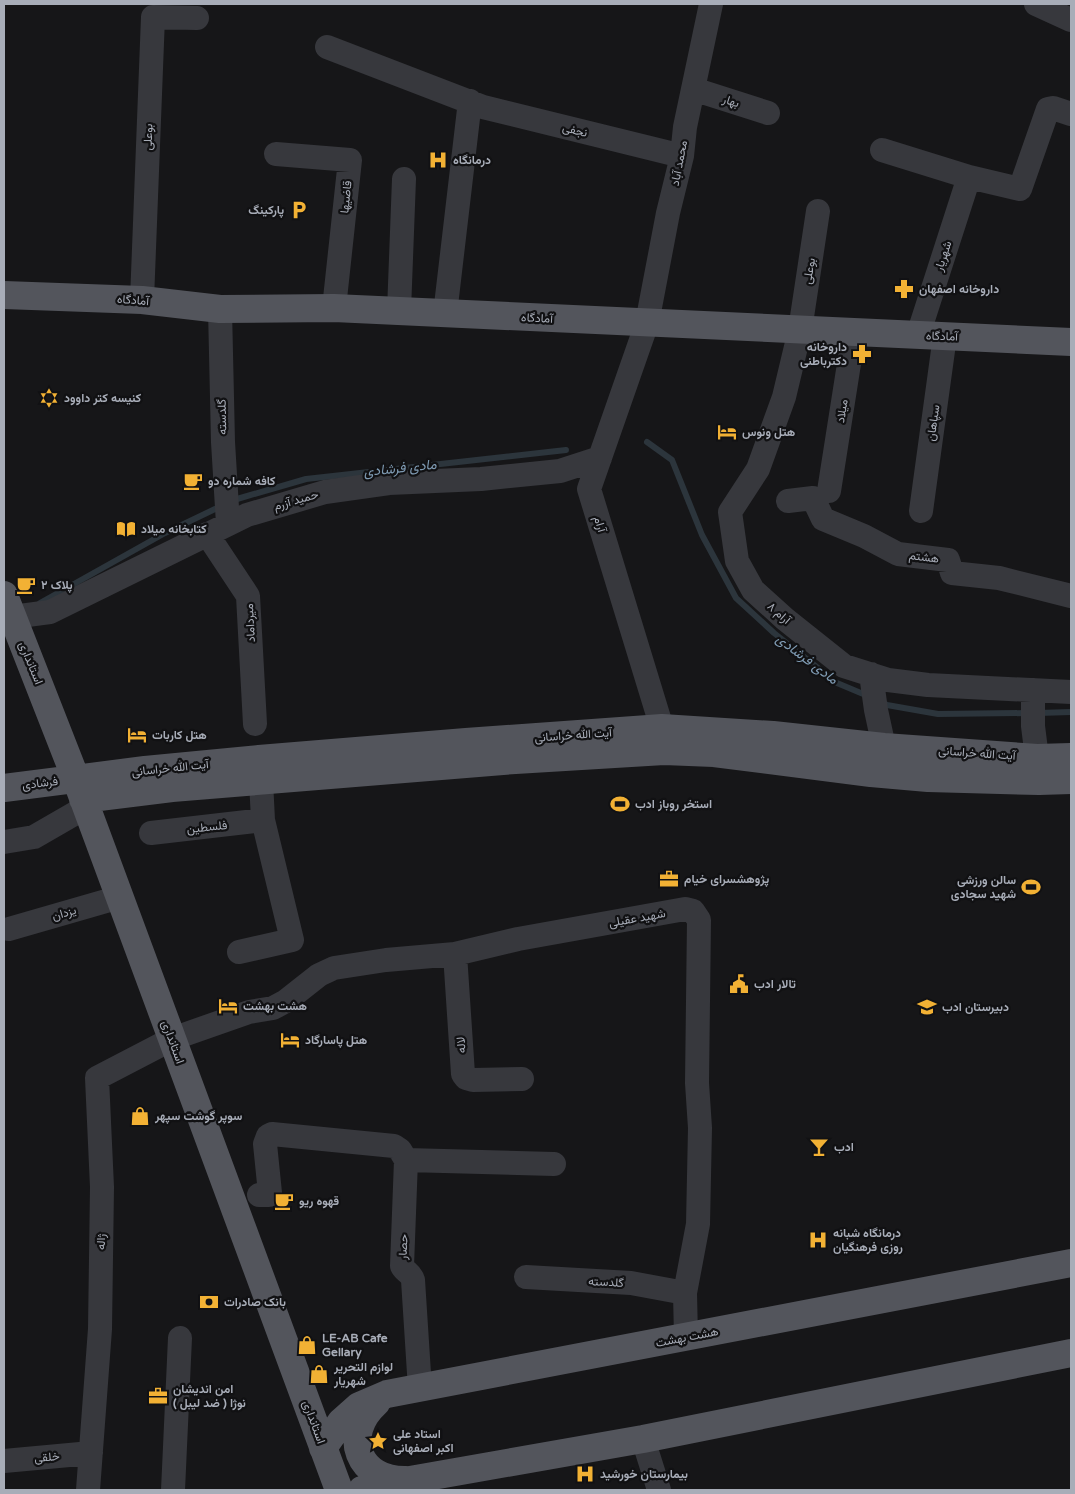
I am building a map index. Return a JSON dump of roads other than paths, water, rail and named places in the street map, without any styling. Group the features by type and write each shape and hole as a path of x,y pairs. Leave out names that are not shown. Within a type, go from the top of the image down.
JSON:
{"main road":[{"name":"آمادگاه","path":"4,295 142,300 220,309 334,308 1071,342"},
{"name":"استانداری","path":"11,622 82,795 339,1490"},
{"name":"آیت الله خراسانی","path":"82,795 261,781 662,728 773,735 884,747 1037,758 1071,757"},
{"name":"آیت الله خراسانی","path":"82,795 145,770 221,763 514,749 697,752 928,778 1071,780"},
{"name":"فرشادی","path":"4,788 82,795"},
{"name":"هشت بهشت","path":"324,1448 340,1422 358,1406 387,1394 1071,1262"},
{"path":"362,1490 643,1438 1071,1353"},
{"path":"387,1394 362,1418 357,1433 358,1448 365,1463 377,1474 393,1480 410,1480"}],"street":[{"name":"محمد آباد","path":"647,323 668,213 682,156 685,127 710,4"},
{"path":"1036,4 1071,20"},
{"name":"بوعلی","path":"142,300 153,17 197,18"},
{"name":"نجفی","path":"326,47 483,106 682,156"},
{"name":"بهار","path":"693,89 768,113"},
{"path":"445,314 470,101"},
{"path":"882,150 969,177 1020,189 1048,109 1053,108 1071,114"},
{"name":"قاضیها","path":"276,154 350,160 334,308"},
{"name":"شهریار","path":"918,335 969,177"},
{"path":"399,312 404,179"},
{"name":"بوعلی","path":"800,330 818,211"},
{"name":"گلدسته","path":"218,529 223,442 220,309"},
{"name":"آرام","path":"647,323 589,488 662,728"},
{"name":"۸ آرام","path":"800,330 784,397 758,469 730,512 736,561 753,590 784,619 844,666 888,680 928,685 1071,692"},
{"name":"میلاد","path":"829,491 854,332"},
{"name":"سپاهان","path":"921,511 945,336"},
{"name":"حمید آزرم","path":"11,622 50,612 247,515 325,492 389,483 481,479 560,471 600,458"},
{"name":"هشتم","path":"788,501 813,498 823,519 864,536 898,554 948,560 952,573 999,578 1071,596"},
{"name":"میرداماد","path":"218,529 248,596 256,724"},
{"path":"871,674 884,747"},
{"path":"1033,690 1033,726 1037,758"},
{"path":"239,952 292,940 263,820 261,781"},
{"path":"4,842 34,837 82,795"},
{"name":"فلسطین","path":"151,833 263,820"},
{"name":"یزدان","path":"9,929 120,897"},
{"name":"شهید عقیلی","path":"172,1039 249,1012 273,1008 286,1001 319,975 334,968 386,960 455,954 527,937 685,909 693,911 699,920 697,1083 700,1147 698,1224 685,1293 686,1337"},
{"name":"لاله","path":"455,954 463,1074 466,1078 473,1080 522,1079"},
{"name":"ژاله","path":"88,1490 100,1330 102,1187 97,1078 172,1039"},
{"path":"259,1195 269,1195 270,1193 265,1144 268,1136 272,1134 394,1146 400,1150 406,1160 554,1164"},
{"name":"حصار","path":"406,1160 402,1266 413,1280 420,1389"},
{"name":"گلدسته","path":"526,1278 631,1283 685,1293"},
{"path":"173,1490 180,1338"},
{"path":"643,1438 659,1490"},
{"name":"خلقی","path":"4,1460 90,1453"}],"waterway":[{"name":"مادی فرشادی","path":"647,442 672,460 702,535 736,598 774,633 837,683 868,696"},
{"name":"مادی فرشادی","path":"237,499 306,479 566,450"},
{"name":"مادی فرشادی","path":"40,603 165,533 215,509"},
{"name":"مادی فرشادی","path":"881,702 887,705 938,714 1028,713"},
{"name":"مادی فرشادی","path":"1038,713 1071,712"}],"place":[{"name":"درمانگاه","path":"438,160"},
{"name":"پارکینگ","path":"299,210"},
{"name":"داروخانه اصفهان","path":"904,289"},
{"name":"داروخانه دکترباطنی","path":"862,354"},
{"name":"کنیسه کتر داوود","path":"49,398"},
{"name":"هتل ونوس","path":"727,432"},
{"name":"کافه شماره دو","path":"193,481"},
{"name":"کتابخانه میلاد","path":"126,529"},
{"name":"پلاک ۲","path":"26,585"},
{"name":"هتل کاربات","path":"137,735"},
{"name":"استخر روباز ادب","path":"620,804"},
{"name":"پژوهشسرای خیام","path":"669,879"},
{"name":"سالن ورزشی شهید سجادی","path":"1031,887"},
{"name":"تالار ادب","path":"739,984"},
{"name":"هشت بهشت","path":"228,1006"},
{"name":"دبیرستان ادب","path":"927,1007"},
{"name":"هتل پاسارگاد","path":"290,1040"},
{"name":"سوپر گوشت سپهر","path":"140,1116"},
{"name":"ادب","path":"819,1147"},
{"name":"قهوه ریو","path":"284,1201"},
{"name":"درمانگاه شبانه روزی فرهنگیان","path":"818,1240"},
{"name":"بانک صادرات","path":"209,1302"},
{"name":"LE-AB Cafe Gellary","path":"307,1345"},
{"name":"لوازم التحریر شهریار","path":"319,1374"},
{"name":"امن اندیشان نوژا ( ضد لیبل )","path":"158,1396"},
{"name":"استاد علی اکبر اصفهانی","path":"378,1441"},
{"name":"بیمارستان خورشید","path":"585,1474"}]}
